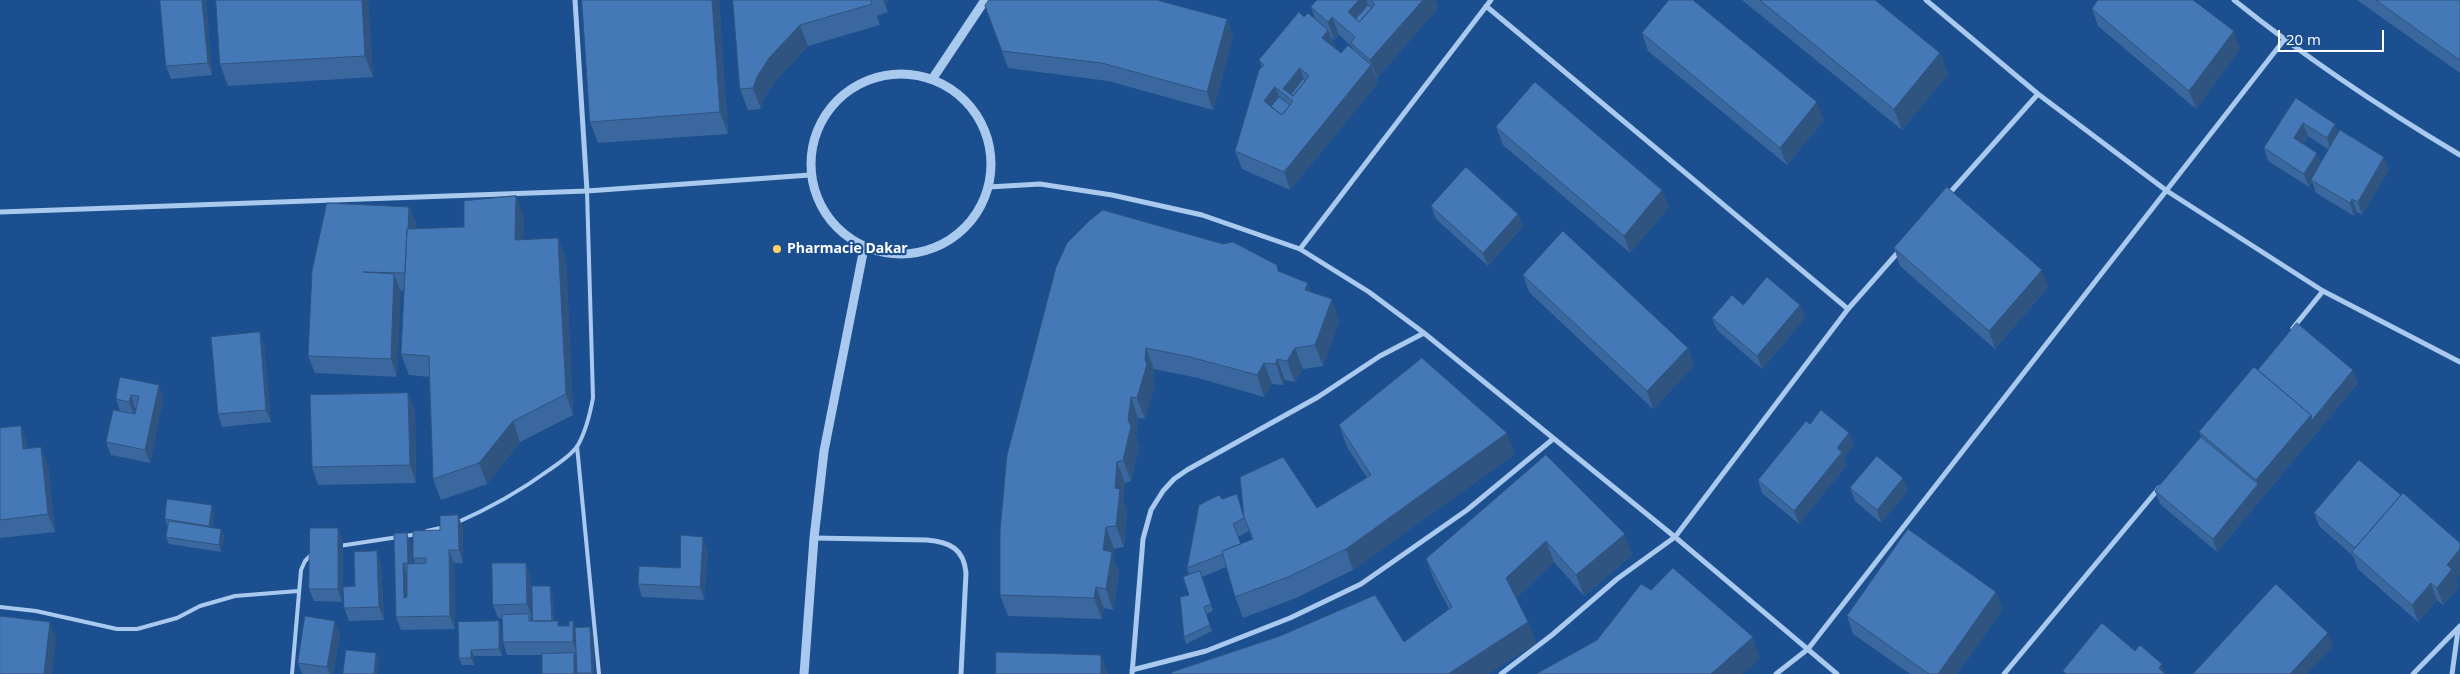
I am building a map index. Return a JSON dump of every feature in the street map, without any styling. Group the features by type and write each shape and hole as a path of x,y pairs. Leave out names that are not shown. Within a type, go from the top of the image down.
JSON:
{"street":[{"path":"575,0 587,191"},
{"path":"933,78 985,0"},
{"path":"1300,249 1491,0"},
{"path":"1926,0 2038,94 2167,191 2323,291 2460,362"},
{"path":"2234,0 2284,40 2350,86 2460,155"},
{"path":"1486,6 1848,309"},
{"path":"1776,674 1808,649 2284,40"},
{"path":"902,73 933,78 956,91 974,110 987,134 992,160 989,186 979,211 962,231 940,246 916,254 890,254 864,248 844,236 828,218 817,198 810,175 812,144 824,116 845,92 872,77 902,73"},
{"path":"1939,205 2038,94"},
{"path":"0,212 587,191 810,175"},
{"path":"989,186 1040,184 1112,195 1202,215 1300,249 1369,292 1424,333 1675,537 1837,674"},
{"path":"1501,674 1552,635 1616,579 1675,537 1848,309 1907,242"},
{"path":"804,674 814,538 824,451 864,248"},
{"path":"2291,329 2323,291"},
{"path":"1424,333 1380,356 1318,397 1187,470 1162,491 1151,510 1143,539 1132,672 1206,651 1290,618 1361,584 1467,510 1553,438"},
{"path":"2004,674 2164,482"},
{"path":"814,538 927,540 942,542 956,548 965,562 966,573 960,674"},
{"path":"2413,674 2459,628"},
{"path":"2452,674 2459,628"}],"lane":[{"path":"331,548 420,533 456,524 497,505 527,487 563,460 577,446 588,421 593,398 587,191"},
{"path":"577,446 599,674"},
{"path":"292,674 301,570 305,561 313,553 320,550"},
{"path":"0,607 36,611 117,629 136,629 170,620 200,606 235,596 298,591"}],"building":[{"path":"160,0 202,0 208,63 166,66"},
{"path":"216,0 362,0 365,56 220,64"},
{"path":"582,0 712,0 720,112 590,122"},
{"path":"733,0 871,0 872,4 800,25 769,58 757,77 753,88 740,89"},
{"path":"989,0 1157,0 1227,19 1207,92 1102,63 1002,51 985,6"},
{"path":"1317,0 1359,0 1348,12 1359,22 1375,4 1371,0 1423,0 1370,60 1351,43 1355,37 1332,17 1328,22 1311,7"},
{"path":"1669,0 1693,0 1817,102 1780,148 1642,33"},
{"path":"1760,0 1875,0 1940,53 1894,109"},
{"path":"2098,0 2193,0 2234,31 2189,91 2092,9"},
{"path":"2376,0 2460,0 2460,60"},
{"path":"1368,5 1372,8 1359,22 1356,19"},
{"path":"1299,12 1304,17 1308,13 1328,30 1322,38 1341,53 1348,45 1371,65 1284,172 1235,151 1259,70 1264,65 1259,60","holes":["1300,68 1309,76 1293,96 1283,89","1275,87 1293,101 1282,115 1264,101"]},
{"path":"1303,79 1305,81 1293,96 1291,95"},
{"path":"1535,82 1662,190 1624,236 1496,127"},
{"path":"1279,97 1290,105 1282,115 1271,107"},
{"path":"2296,98 2335,124 2327,138 2303,123 2294,138 2317,153 2304,174 2264,148"},
{"path":"2340,130 2384,157 2358,202 2352,199 2350,203 2311,180"},
{"path":"1466,167 1518,214 1483,253 1431,206"},
{"path":"1947,187 2042,270 1989,331 1894,248"},
{"path":"516,196 515,240 558,238 566,394 513,421 479,463 433,479 429,356 401,354 407,229 464,227 464,201"},
{"path":"327,203 409,207 405,273 363,272 394,274 391,359 308,356 312,271"},
{"path":"1103,210 1223,244 1233,242 1277,265 1278,271 1308,283 1305,290 1332,299 1315,345 1295,348 1287,361 1277,359 1276,364 1264,363 1257,375 1190,357 1146,348 1145,360 1147,364 1137,398 1131,397 1128,420 1131,426 1123,460 1117,462 1115,488 1120,489 1116,526 1106,527 1103,550 1112,552 1106,589 1096,587 1094,598 1000,595 1000,531 1007,455 1056,267 1067,243"},
{"path":"1563,231 1688,348 1647,391 1523,275"},
{"path":"1767,277 1800,305 1757,356 1712,318 1732,295 1743,305"},
{"path":"2297,323 2353,370 2312,420 2311,415 2258,370"},
{"path":"260,332 266,410 218,414 211,337"},
{"path":"1422,358 1507,433 1346,549 1288,577 1235,597 1222,551 1253,539 1244,517 1240,477 1283,457 1317,508 1371,475 1339,425"},
{"path":"2254,367 2311,415 2256,480 2199,432"},
{"path":"120,377 159,385 145,450 106,442 113,410 135,414 139,396 131,395 129,402 116,399"},
{"path":"408,393 410,465 312,467 310,395"},
{"path":"1821,410 1849,433 1837,448 1842,452 1794,511 1758,480 1806,421 1810,424"},
{"path":"21,426 23,449 41,447 48,514 0,520 0,428"},
{"path":"2201,437 2258,484 2213,539 2155,491"},
{"path":"1546,455 1625,534 1576,575 1546,541 1506,578 1528,622 1448,674 1172,674 1172,672 1280,636 1375,595 1404,642 1452,607 1426,559"},
{"path":"1877,456 1903,478 1877,510 1850,488"},
{"path":"2359,460 2401,495 2355,548 2314,513"},
{"path":"2403,493 2460,543 2460,549 2447,565 2452,569 2437,588 2431,583 2412,605 2352,552"},
{"path":"1237,494 1244,518 1233,524 1241,544 1222,551 1223,554 1187,568 1199,505 1219,495 1222,499"},
{"path":"167,499 212,505 209,526 165,519"},
{"path":"458,515 459,550 449,550 450,616 396,617 394,533 407,533 408,563 403,563 404,598 407,597 407,564 426,563 426,558 413,558 413,531 440,530 440,516"},
{"path":"169,521 221,529 219,545 166,537"},
{"path":"310,528 338,528 338,589 309,589"},
{"path":"1908,529 1996,592 1938,674 1929,674 1847,616"},
{"path":"681,535 703,537 700,587 638,584 639,566 680,568"},
{"path":"377,551 379,607 344,608 343,587 355,586 354,552"},
{"path":"492,563 526,563 527,604 493,605"},
{"path":"1673,568 1753,637 1711,674 1536,674 1597,640 1641,584 1651,590"},
{"path":"1200,571 1211,604 1204,607 1210,625 1184,637 1180,597 1189,595 1183,577"},
{"path":"2276,584 2328,633 2290,674 2193,674"},
{"path":"532,586 550,586 552,621 533,621"},
{"path":"529,614 529,621 558,621 558,626 569,626 569,621 573,621 573,642 503,642 502,615"},
{"path":"0,616 50,622 44,674 0,674"},
{"path":"305,616 335,621 327,667 298,663"},
{"path":"499,621 499,649 471,650 471,658 459,658 458,622"},
{"path":"2102,623 2135,651 2140,645 2162,664 2159,668 2165,674 2066,674 2063,671"},
{"path":"590,627 592,673 577,673 575,628"},
{"path":"346,650 376,653 374,674 343,674"},
{"path":"996,652 1101,655 1101,674 996,674"},
{"path":"574,653 574,674 542,674 542,654"}],"place":[{"name":"Pharmacie Dakar","path":"777,249"}]}
